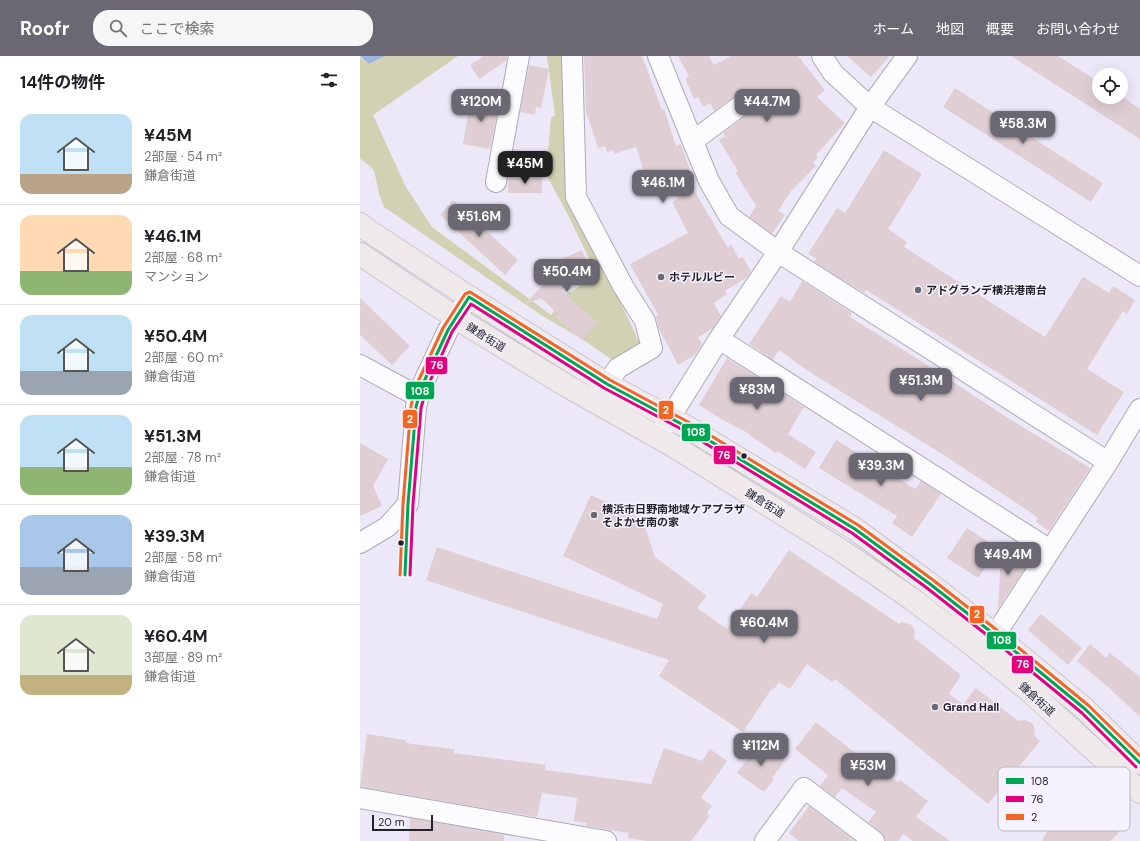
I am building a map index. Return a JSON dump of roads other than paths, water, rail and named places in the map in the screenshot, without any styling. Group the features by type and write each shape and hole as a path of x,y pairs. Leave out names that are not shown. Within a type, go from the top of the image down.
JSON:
{"main road":[{"name":"鎌倉街道","path":"360,224 369,232 469,297 607,384 670,418 855,530 930,584 995,635 1084,710 1140,763"},
{"name":"鎌倉街道","path":"360,254 456,318 566,386 658,437 842,551 912,599 971,644 1027,689 1113,767"},
{"name":"鎌倉街道","path":"1130,783 1140,792"}],"street":[{"path":"496,182 519,56"},
{"path":"572,56 576,197 623,286 645,321 652,348 618,368 607,384"},
{"path":"658,56 709,181 729,216 778,252 1108,462"},
{"path":"822,56 833,73 870,107 1140,276"},
{"path":"658,437 719,339 778,252 870,107 907,56"},
{"path":"693,141 740,106"},
{"path":"360,542 387,527 408,504 416,406 421,388 448,330 469,297"},
{"path":"719,339 1050,550"},
{"path":"360,365 419,397"},
{"path":"995,635 1108,462 1140,409"},
{"path":"765,841 804,788 874,841"},
{"path":"360,798 606,841"}],"water":[{"path":"360,56 385,56 369,64"}],"place":[{"name":"ホテルルビー","path":"661,277"},
{"name":"アドグランデ横浜港南台","path":"918,290"},
{"name":"横浜市日野南地域ケアプラザ そよかぜ南の家","path":"594,515"},
{"name":"Grand Hall","path":"935,707"}]}
